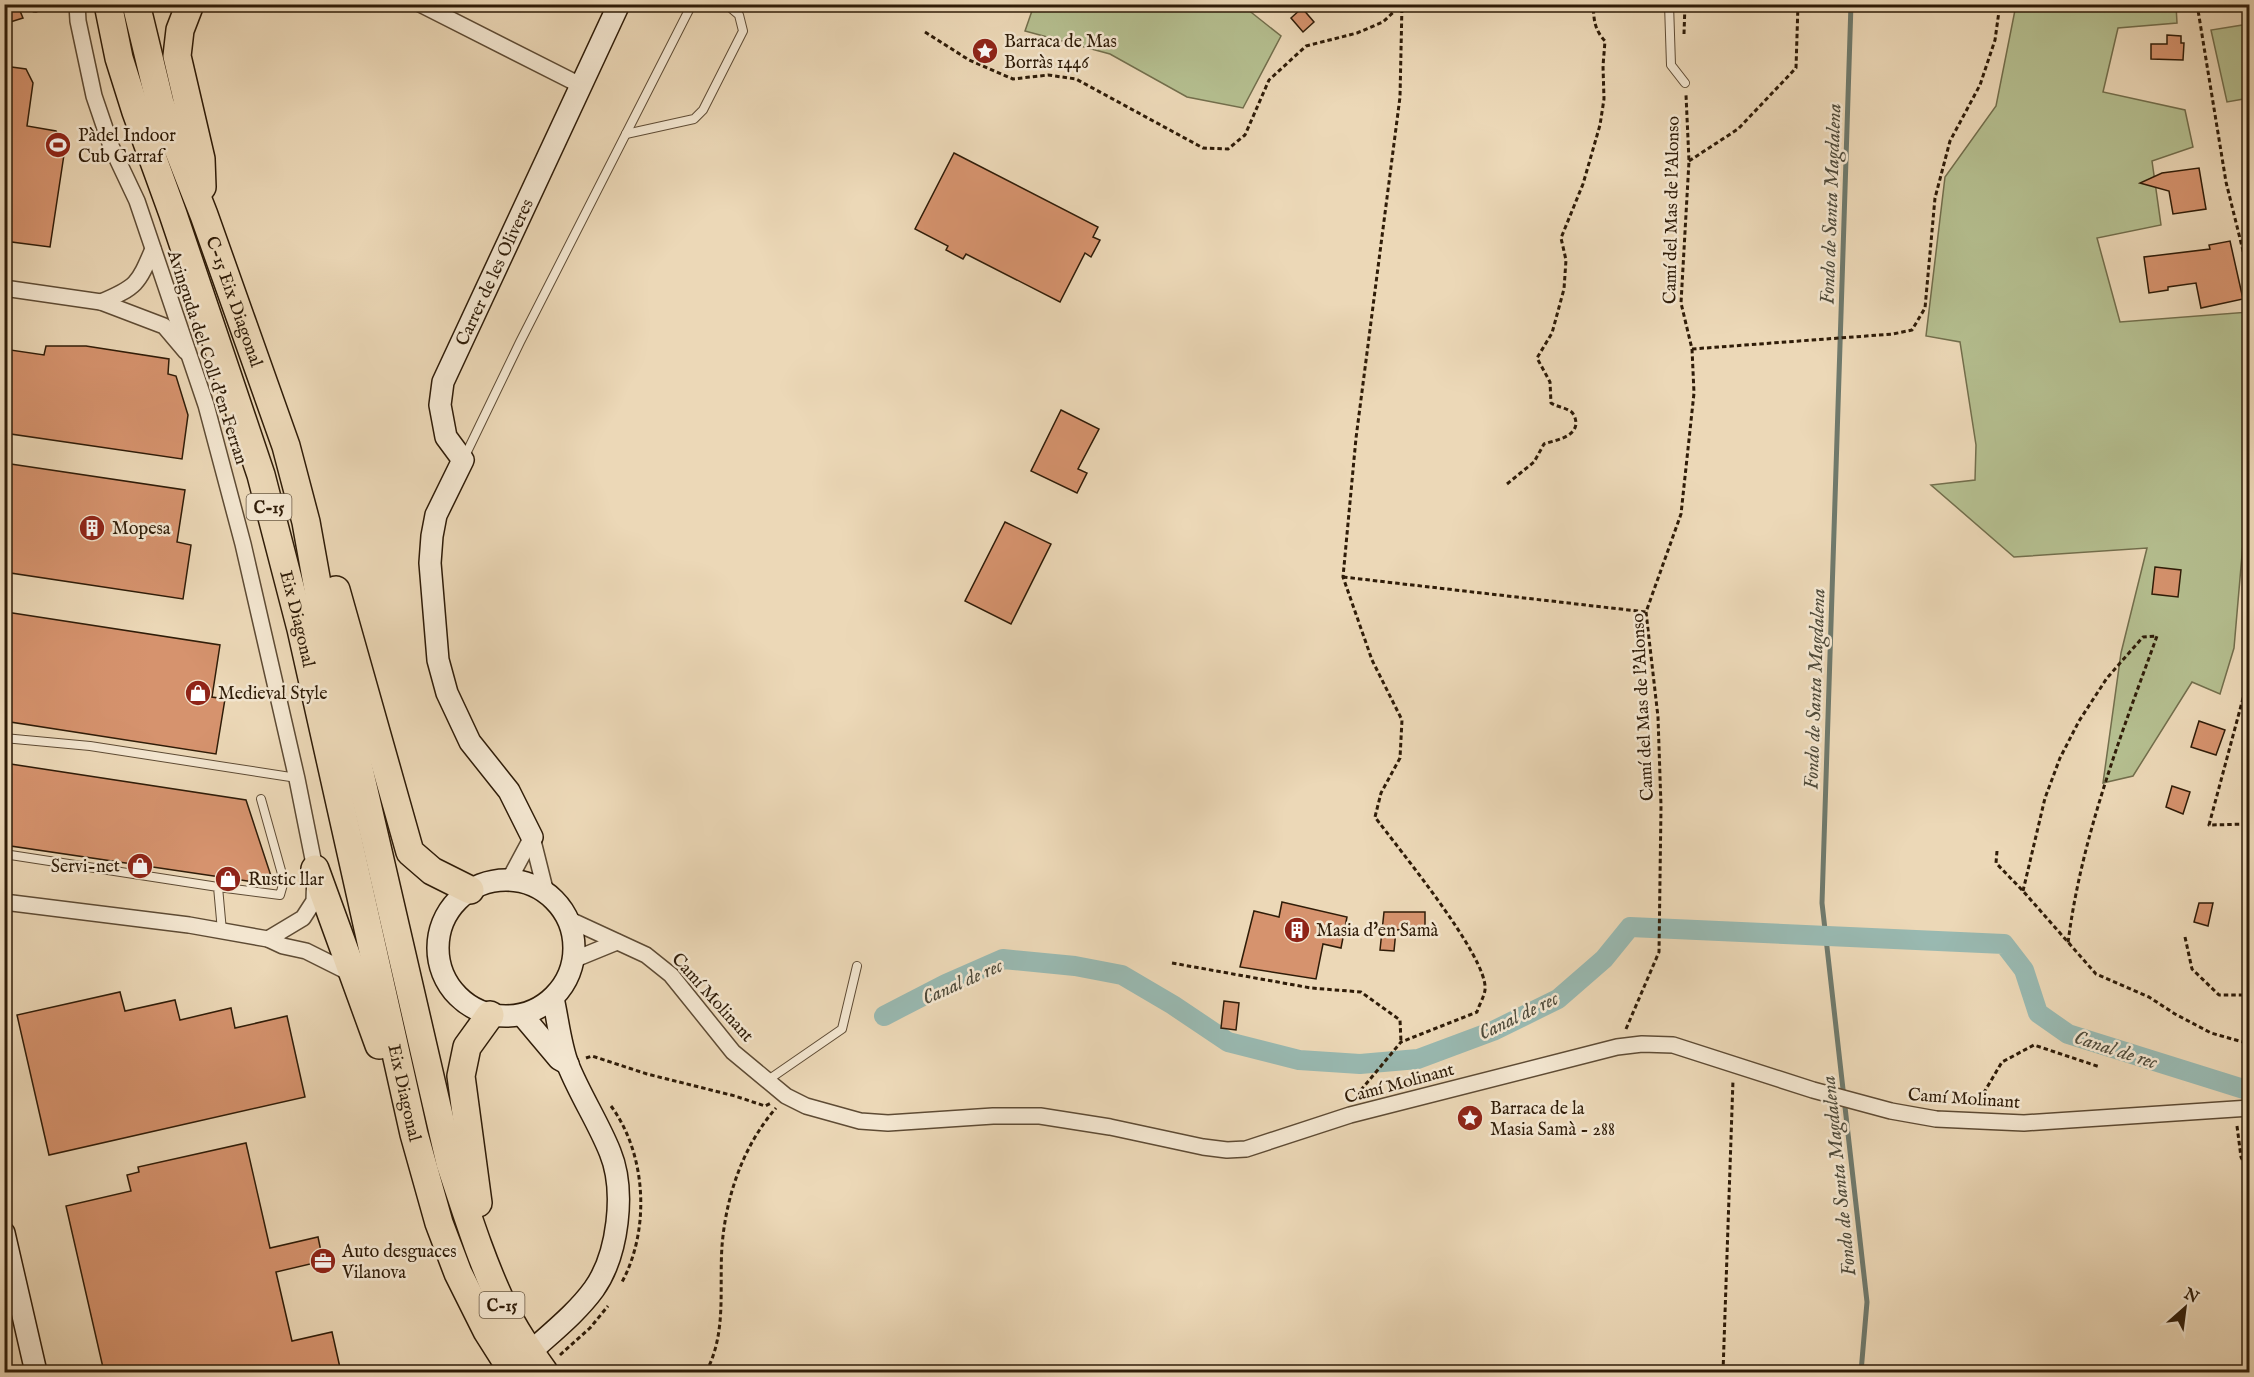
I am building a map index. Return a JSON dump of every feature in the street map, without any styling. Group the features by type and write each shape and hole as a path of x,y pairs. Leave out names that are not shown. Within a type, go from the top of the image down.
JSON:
{"highway":[{"name":"Eix Diagonal","path":"108,4 119,58 136,112 261,475 301,629 414,1134 443,1233 463,1282 488,1331 513,1372"},
{"name":"C-15 Eix Diagonal","path":"136,4 160,103 204,215 286,446 306,522 320,600"},
{"path":"190,4 180,30 177,56 201,159 204,215"},
{"name":"C-15","path":"306,522 320,536 410,852 432,871 470,890"},
{"name":"Eix Diagonal","path":"320,600 450,1163 473,1231"},
{"path":"315,869 352,974 375,1029 382,1058 401,1074"},
{"path":"473,1231 478,1203 461,1077 467,1047 490,1015"},
{"name":"C-15","path":"473,1231 503,1307 517,1333 540,1360"}],"street":[{"name":"Avinguda del Coll d'en Ferran","path":"77,4 78,21 94,96 111,146 137,201 206,405 243,544 297,778 315,869 314,901 303,918 268,939"},
{"path":"420,4 582,86"},
{"name":"Carrer de les Oliveres","path":"463,460 446,437 440,405 443,381 619,4"},
{"path":"101,302 124,292 140,279 153,249"},
{"path":"4,288 101,302 164,326 192,359"},
{"path":"463,460 436,515 432,536 430,563 438,660 447,693 470,742 509,791 532,837 546,893"},
{"path":"509,880 532,837"},
{"path":"509,880 528,884 546,893 562,909 568,919 574,939 573,960 567,980 553,998 538,1008 522,1015 490,1015 471,1007 456,995 444,978 438,959 438,939 444,919 455,902 470,890 489,882 509,880"},
{"path":"6,901 268,939 283,946 306,951 352,974"},
{"name":"Camí Molinant","path":"568,919 646,955 670,975 733,1052 786,1096 814,1108 860,1121 888,1123 993,1116 1040,1116 1110,1126 1203,1148 1246,1149 1337,1119 1617,1047 1642,1044 1673,1045 1813,1090 1891,1112 1936,1119 2024,1122 2242,1109"},
{"path":"573,960 617,942"},
{"path":"540,1360 595,1287 609,1260 618,1214 618,1186 611,1154 553,998"},
{"path":"522,1015 559,1059 576,1062"},
{"path":"4,1233 36,1372"}],"lane":[{"path":"463,460 520,342 692,4"},
{"path":"626,134 694,119 703,111 743,31 739,15 726,4"},
{"path":"1669,4 1671,65 1685,83"},
{"path":"4,738 90,746 297,778"},
{"path":"4,854 280,896 284,881 261,799"},
{"path":"218,887 222,931"},
{"path":"768,1080 842,1029 857,966"}],"path":[{"path":"925,32 969,60 1013,79 1048,75 1076,79 1203,148 1228,149 1245,135 1269,80 1306,46 1357,33 1383,22 1401,4"},
{"path":"1337,1119 1401,1042 1477,1012 1485,989 1479,963 1438,900 1375,817 1381,793 1400,758 1402,720 1372,660 1343,577 1356,438 1400,97 1401,4"},
{"path":"1507,484 1534,462 1544,444 1571,434 1575,427 1576,418 1570,411 1551,403 1550,382 1537,358 1552,333 1564,289 1566,260 1561,238 1583,184 1600,125 1604,99 1605,41 1596,30 1593,4"},
{"path":"1684,39 1685,4"},
{"path":"1689,161 1738,129 1796,68 1798,4"},
{"path":"1692,349 1893,334 1912,330 1925,308 1935,198 1950,141 1980,85 1995,40 2000,4"},
{"path":"2197,4 2226,183 2250,279"},
{"name":"Camí del Mas de l'Alonso","path":"1617,1047 1659,952 1660,941 1661,795 1658,717 1646,612 1681,514 1694,393 1692,349 1681,303 1689,161 1685,83"},
{"path":"1343,577 1646,612"},
{"path":"2024,891 2045,798 2060,758 2079,721 2107,678 2143,637 2157,636 2101,796 2073,901 2068,944"},
{"path":"2249,676 2209,825 2250,824"},
{"path":"1997,851 1996,863 2024,891 2096,974 2149,997 2211,1033 2250,1044"},
{"path":"2185,937 2192,969 2219,995 2250,994"},
{"path":"1172,963 1311,988 1360,992 1400,1020 1401,1042"},
{"path":"1967,1120 2002,1062 2034,1045 2100,1067"},
{"path":"576,1062 592,1056 647,1074 765,1106 786,1096"},
{"path":"1723,1372 1733,1064"},
{"path":"706,1372 721,1330 722,1245 732,1185 759,1127 786,1096"},
{"path":"2242,1109 2241,1157 2250,1176"}],"green space":[{"path":"1034,5 1242,5 1281,36 1243,108 1187,97 1110,54 1025,31"},
{"path":"2016,5 2176,5 2177,23 2118,28 2103,92 2185,110 2193,147 2152,161 2161,225 2097,238 2120,322 2249,312 2249,531 2244,532 2234,648 2220,694 2192,682 2133,776 2103,783 2121,653 2147,548 2014,557 1931,485 1975,480 1976,445 1960,342 1926,336 1945,177 1996,106"},
{"path":"2249,24 2249,98 2227,102 2211,30"}],"building":[{"path":"4,4 17,4 23,18 4,24"},
{"path":"1302,8 1314,22 1303,32 1291,18"},
{"path":"2167,35 2181,36 2181,43 2184,43 2183,60 2151,59 2151,44 2167,44"},
{"path":"4,66 26,69 33,83 27,126 56,131 65,148 50,247 4,241"},
{"path":"954,153 1098,227 1093,237 1100,240 1091,257 1085,253 1060,302 966,254 963,259 946,250 948,246 915,229"},
{"path":"2199,168 2206,209 2173,214 2169,191 2140,183 2162,173"},
{"path":"2230,241 2243,299 2201,308 2196,283 2168,287 2168,290 2149,293 2144,257 2210,249 2209,245"},
{"path":"46,346 86,346 169,359 168,374 176,376 188,415 182,459 4,433 4,349 44,355"},
{"path":"1061,410 1099,429 1078,469 1087,473 1077,493 1031,471"},
{"name":"Mopesa","path":"4,463 185,490 177,542 191,545 183,599 4,572"},
{"path":"1005,522 1051,544 1011,624 965,601"},
{"path":"2155,567 2181,570 2178,597 2152,594"},
{"path":"6,612 220,645 212,697 225,699 216,754 4,721 4,693 8,667 4,667"},
{"path":"2199,721 2225,730 2216,755 2191,747"},
{"path":"4,763 246,800 274,885 4,845"},
{"path":"2172,786 2190,792 2183,814 2166,807"},
{"name":"Masia d'en Samà","path":"1282,902 1347,917 1341,948 1323,944 1316,979 1240,967 1254,911 1279,917"},
{"path":"2199,903 2213,903 2208,926 2194,922"},
{"path":"1384,912 1425,912 1425,928 1396,930 1394,951 1380,950"},
{"path":"120,992 125,1011 175,1000 180,1020 231,1008 235,1028 287,1016 305,1097 49,1155 17,1015"},
{"path":"1224,1001 1239,1003 1236,1030 1221,1028"},
{"path":"246,1143 270,1248 318,1237 323,1261 276,1272 292,1341 332,1332 341,1372 104,1372 66,1206 131,1191 127,1175 139,1172 138,1167"}],"waterway":[{"name":"Fondo de Santa Magdalena","path":"1851,4 1822,903 1867,1302 1861,1372"},
{"name":"Canal de rec","path":"884,1016 946,984 1003,959 1075,966 1122,975 1173,1005 1228,1042 1299,1060 1360,1064 1418,1059 1493,1031 1558,999 1604,959 1630,927 2004,944 2024,970 2038,1013 2068,1034 2250,1091"}],"place":[{"name":"Barraca de Mas Borràs 1446","path":"985,51"},
{"name":"Pàdel Indoor Cub Garraf","path":"58,145"},
{"name":"Mopesa","path":"92,528"},
{"name":"Medieval Style","path":"198,693"},
{"name":"Servi-net","path":"140,866"},
{"name":"Rustic llar","path":"228,879"},
{"name":"Masia d'en Samà","path":"1297,930"},
{"name":"Barraca de la Masia Samà - 288","path":"1470,1118"},
{"name":"Auto desguaces Vilanova","path":"323,1261"}]}
